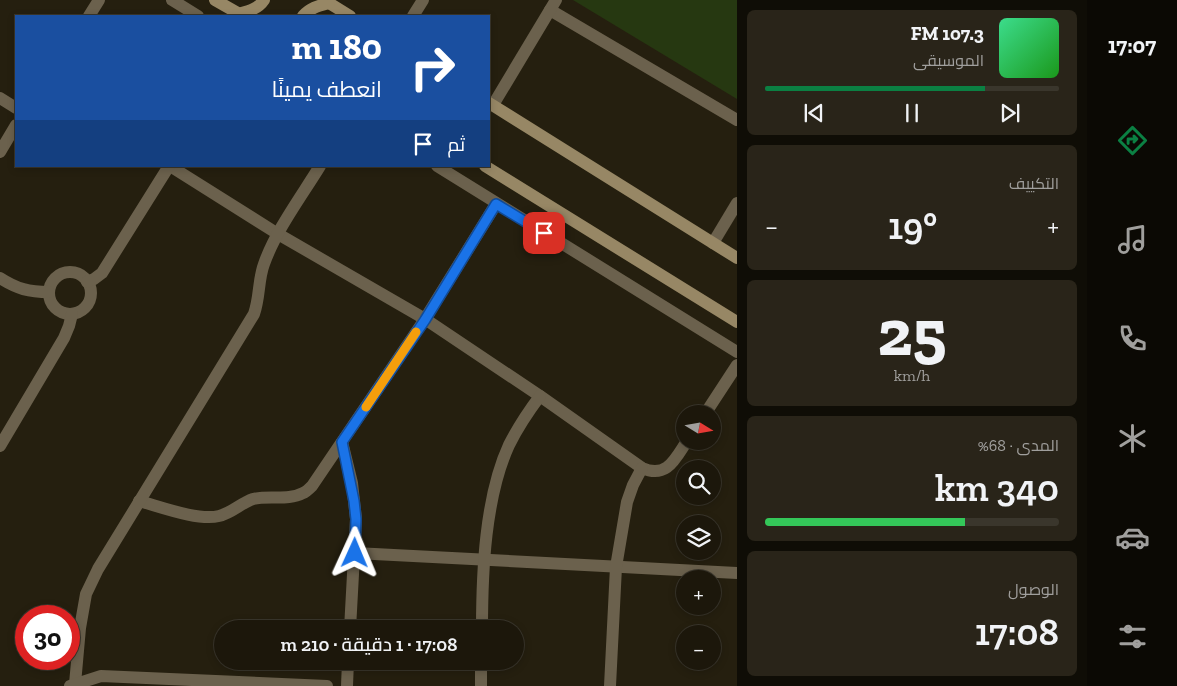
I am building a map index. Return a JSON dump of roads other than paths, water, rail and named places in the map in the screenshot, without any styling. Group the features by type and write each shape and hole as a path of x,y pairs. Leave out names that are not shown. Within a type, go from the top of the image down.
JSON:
{"main road":[{"path":"215,0 240,15 257,7 264,0"},
{"path":"304,15 326,1 348,15"},
{"path":"491,104 737,258"},
{"path":"487,167 737,322"}],"street":[{"path":"90,15 99,0"},
{"path":"172,0 196,15"},
{"path":"414,15 423,0"},
{"path":"491,104 553,5 737,120"},
{"path":"0,98 15,107"},
{"path":"0,152 15,128"},
{"path":"87,282 102,273 169,167"},
{"path":"172,167 278,234 425,320 540,396 642,468 656,472 664,470 670,466 681,450"},
{"path":"319,167 278,234 260,278 258,303 254,314 98,569 86,594 72,685 101,681 327,686"},
{"path":"439,167 737,352"},
{"path":"713,243 737,203"},
{"path":"140,501 205,517 218,516 230,512 241,504 254,499 291,497 303,494 312,486 425,320 496,204"},
{"path":"64,272 75,272 87,282 91,293 87,304 78,312 72,314 62,313 54,306 49,297 52,282 64,272"},
{"path":"0,278 24,290 49,292"},
{"path":"0,446 64,338 72,314"},
{"path":"711,405 737,365"},
{"path":"482,620 484,561 488,528 500,467 523,419 540,396"},
{"path":"342,442 356,519 351,620"},
{"path":"610,686 616,567 627,502 642,468"},
{"path":"355,553 737,573"},
{"path":"347,686 348,670"},
{"path":"481,686 482,670"}]}
